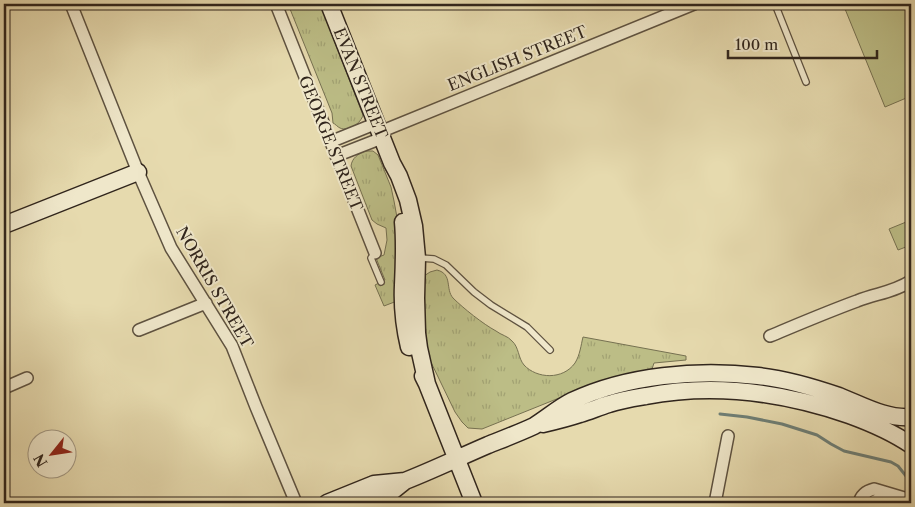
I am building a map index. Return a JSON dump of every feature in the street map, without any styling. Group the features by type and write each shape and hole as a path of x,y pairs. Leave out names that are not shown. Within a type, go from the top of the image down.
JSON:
{"street":[{"name":"NORRIS STREET","path":"71,4 138,172 171,248 232,346 296,503"},
{"name":"GEORGE STREET","path":"276,4 374,253"},
{"name":"EVAN STREET","path":"329,4 392,163 411,258"},
{"name":"ENGLISH STREET","path":"380,131 694,4"},
{"path":"330,142 380,131"},
{"path":"336,156 380,131"},
{"path":"4,225 138,172"},
{"path":"411,258 403,292 405,329 411,352 427,384 474,503"},
{"path":"770,336 858,300 891,291 911,279"},
{"path":"139,330 206,303"},
{"path":"327,503 374,484 404,481 534,426 571,402 629,382 655,377 688,373 760,376 788,381 826,392 888,415 901,418 911,417"},
{"path":"4,388 27,378"},
{"path":"534,426 570,418 610,404 647,395 687,391 735,391 779,396 816,404 882,428 911,445"},
{"path":"715,503 728,436"},
{"path":"366,503 390,494 404,481"},
{"path":"859,503 864,494 874,489 911,500"},
{"path":"872,503 883,499 901,503"}],"lane":[{"path":"775,4 806,82"},
{"name":"GEORGE STREET","path":"374,253 371,258 381,282"},
{"path":"411,258 434,259 446,266 491,305 527,327 550,350"}],"green space":[{"path":"288,4 320,4 363,115 354,126 343,129 333,123 332,113"},
{"path":"843,4 911,4 911,96 885,107"},
{"path":"365,151 373,151 378,155 391,187 398,223 397,301 384,306 375,285 385,280 376,258 384,255 387,240 386,228 372,220 351,166 356,157"},
{"path":"911,220 911,245 898,250 889,229"},
{"path":"437,270 442,272 447,278 449,290 453,298 479,320 510,339 516,346 524,365 536,373 550,376 570,369 578,357 583,337 686,356 686,360 654,363 652,369 584,388 482,429 468,428 455,412 427,354 423,336 424,276"}],"waterway":[{"path":"720,414 782,424 817,435 844,451 891,462 898,466 911,480"}]}
